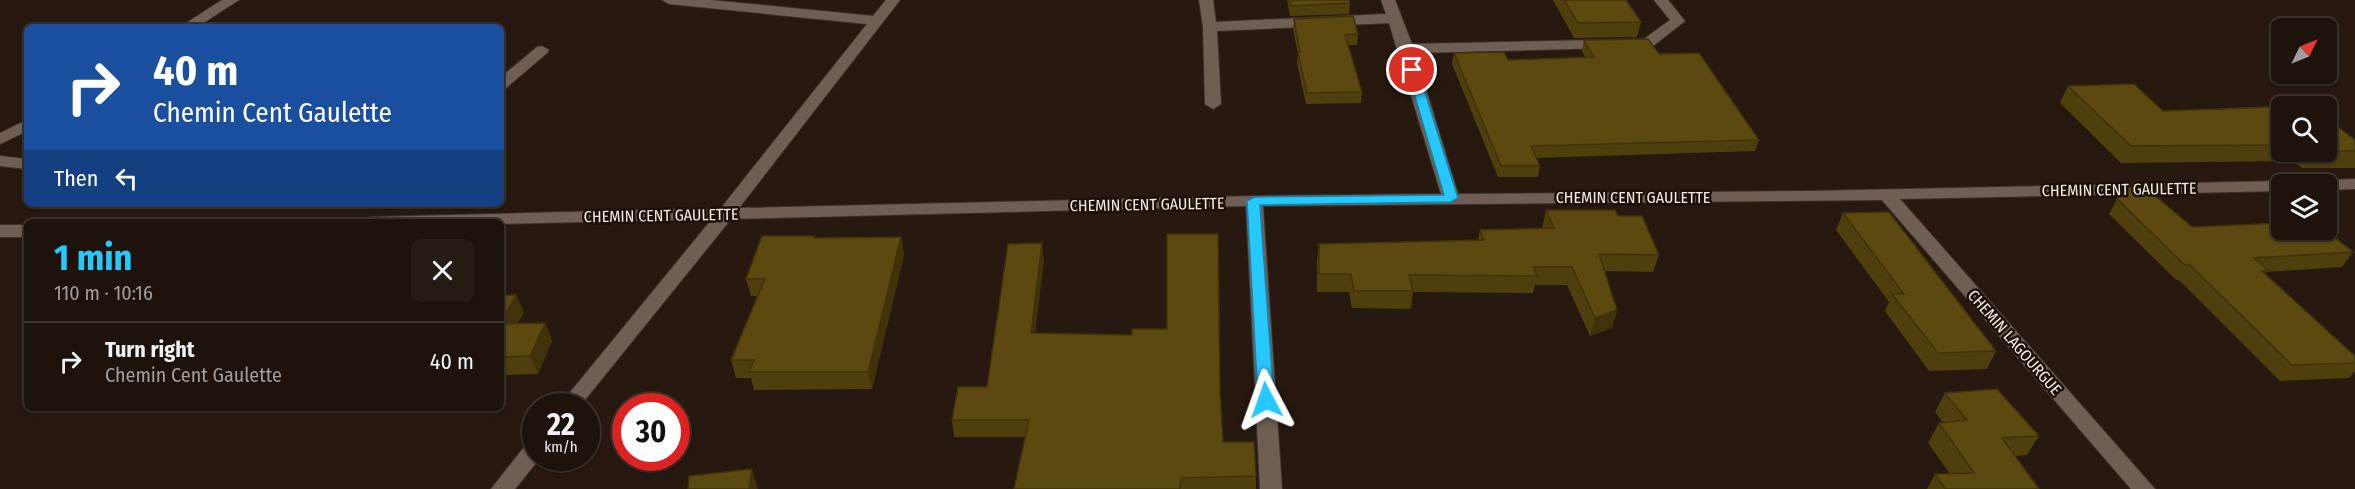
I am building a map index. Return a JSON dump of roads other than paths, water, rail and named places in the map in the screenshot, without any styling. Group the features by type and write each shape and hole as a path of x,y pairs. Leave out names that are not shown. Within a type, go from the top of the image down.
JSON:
{"street":[{"path":"192,24 232,0"},
{"path":"669,0 876,21"},
{"path":"580,393 726,213 893,0"},
{"path":"1206,0 1210,27 1213,104"},
{"path":"1388,0 1406,49 1451,198"},
{"path":"1406,49 1648,43 1678,21 1661,0"},
{"path":"1210,27 1395,18"},
{"path":"504,82 542,50"},
{"path":"0,139 24,127"},
{"path":"0,161 24,164"},
{"path":"2337,184 2355,184"},
{"name":"CHEMIN CENT GAULETTE","path":"491,219 1254,201 1886,194 2271,186"},
{"name":"CHEMIN LAGOURGUE","path":"1886,194 2144,489"},
{"path":"1254,201 1271,489"},
{"path":"0,231 24,231"},
{"path":"502,489 522,465"}]}
